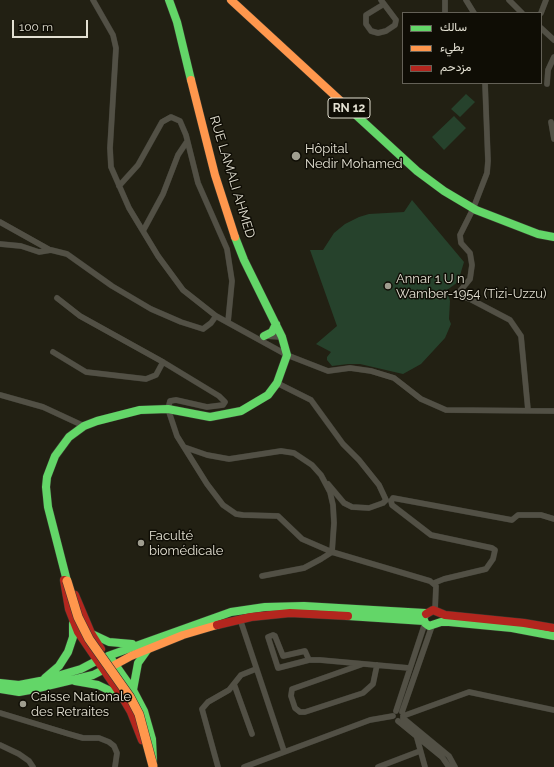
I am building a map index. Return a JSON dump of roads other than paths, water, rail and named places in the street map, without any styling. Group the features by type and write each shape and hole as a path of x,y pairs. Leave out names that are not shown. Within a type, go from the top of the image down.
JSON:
{"main road":[{"name":"RUE LAMALI AHMED","path":"170,0 177,22 215,175 234,234 244,260 282,336 287,355"},
{"name":"RN 12","path":"231,0 417,171 444,191 473,208 538,234 554,237"},
{"path":"264,336 272,332 276,324"},
{"path":"155,767 139,714 130,697 88,639 78,617 48,507 46,487 47,477 58,449 69,437 84,426 125,412 154,408 210,416 226,415 241,411 255,404 268,395 278,383 287,355"},
{"path":"66,577 66,598 73,621 82,640 134,690 144,711 152,739 155,767"},
{"path":"66,577 71,583 91,633 121,695 131,712 155,767"},
{"path":"0,689 19,692 93,675 106,663 139,643 231,612 265,607 304,606 429,621"},
{"path":"429,621 430,610 554,628"},
{"path":"0,683 19,685 40,681 106,663 183,635 240,619 290,613 450,622 512,628 554,636"},
{"path":"40,681 54,672 64,660 71,645 73,621"},
{"path":"91,633 109,642 119,644 139,643"},
{"path":"134,690 135,672 138,663 149,648"},
{"path":"65,681 82,681 98,685 121,695"}],"street":[{"path":"445,0 445,12"},
{"path":"466,0 473,12"},
{"path":"509,0 521,12"},
{"path":"541,12 546,0"},
{"path":"93,1 113,35 116,48 110,148 111,167 119,186 143,231 158,256 183,290 216,316 254,335 287,355 328,371 350,368 371,371 394,378 421,399 446,410 554,411"},
{"path":"382,2 396,20 395,25 386,31 378,33 372,31 366,24 366,15 382,2"},
{"path":"542,29 554,40"},
{"path":"547,84 548,70 554,57"},
{"path":"485,84 488,167 473,208 460,235 461,243 470,253 472,265 470,279 460,291 460,296 470,299 510,320 521,336 528,410"},
{"path":"119,186 138,165 162,122 167,118 175,118 180,121 186,135 186,143 198,183 227,249 232,281 228,322"},
{"path":"551,122 554,139"},
{"path":"143,231 162,194 178,155 186,143"},
{"path":"0,222 50,250 66,254 112,286 151,309 181,322 203,329 211,323 216,316"},
{"path":"0,244 21,246 39,252 50,250"},
{"path":"57,298 80,316 106,332 163,362 219,396 225,402 224,405 207,407 176,400 170,401 168,409 177,436 207,484 223,505 236,514 278,516 297,537 332,552 434,583 444,579 486,569 493,559 495,550 492,548 431,535 392,505 379,485 359,460 343,444 311,400 278,383"},
{"path":"254,335 282,336"},
{"path":"54,352 86,372 146,379 156,374 163,362"},
{"path":"0,395 43,407 84,426"},
{"path":"546,410 554,414"},
{"path":"184,447 207,455 229,459 281,452 294,453 312,465 344,503 352,507 369,508 396,498 512,520 518,515 541,515 554,519"},
{"path":"324,480 333,505 334,523 332,552"},
{"path":"262,576 304,568 332,552"},
{"path":"434,583 436,592 436,612"},
{"path":"240,619 284,751"},
{"path":"399,716 409,668 429,621"},
{"path":"399,716 429,621"},
{"path":"309,660 305,651 283,656 275,636 269,635 268,637 278,668 309,660 377,664 409,668"},
{"path":"365,664 292,689 291,696 295,708 300,712 305,712 362,693 373,684 377,664"},
{"path":"218,767 202,709 208,702 220,697 241,676 256,669"},
{"path":"234,684 252,734"},
{"path":"244,767 370,720 399,716 469,692 554,710"},
{"path":"0,713 83,738 99,738 109,742 114,746 117,753 115,767"},
{"path":"399,716 417,738 444,759 449,767"},
{"path":"399,716 447,754 455,767"},
{"path":"417,738 425,767"},
{"path":"0,745 30,761 33,767"},
{"path":"378,767 420,751"}],"place":[{"name":"Hôpital Nedir Mohamed","path":"296,156"},
{"name":"Annar 1 U n Wamber-1954 (Tizi-Uzzu)","path":"388,286"},
{"name":"Faculté biomédicale","path":"141,543"},
{"name":"Caisse Nationale des Retraites","path":"23,704"}]}
